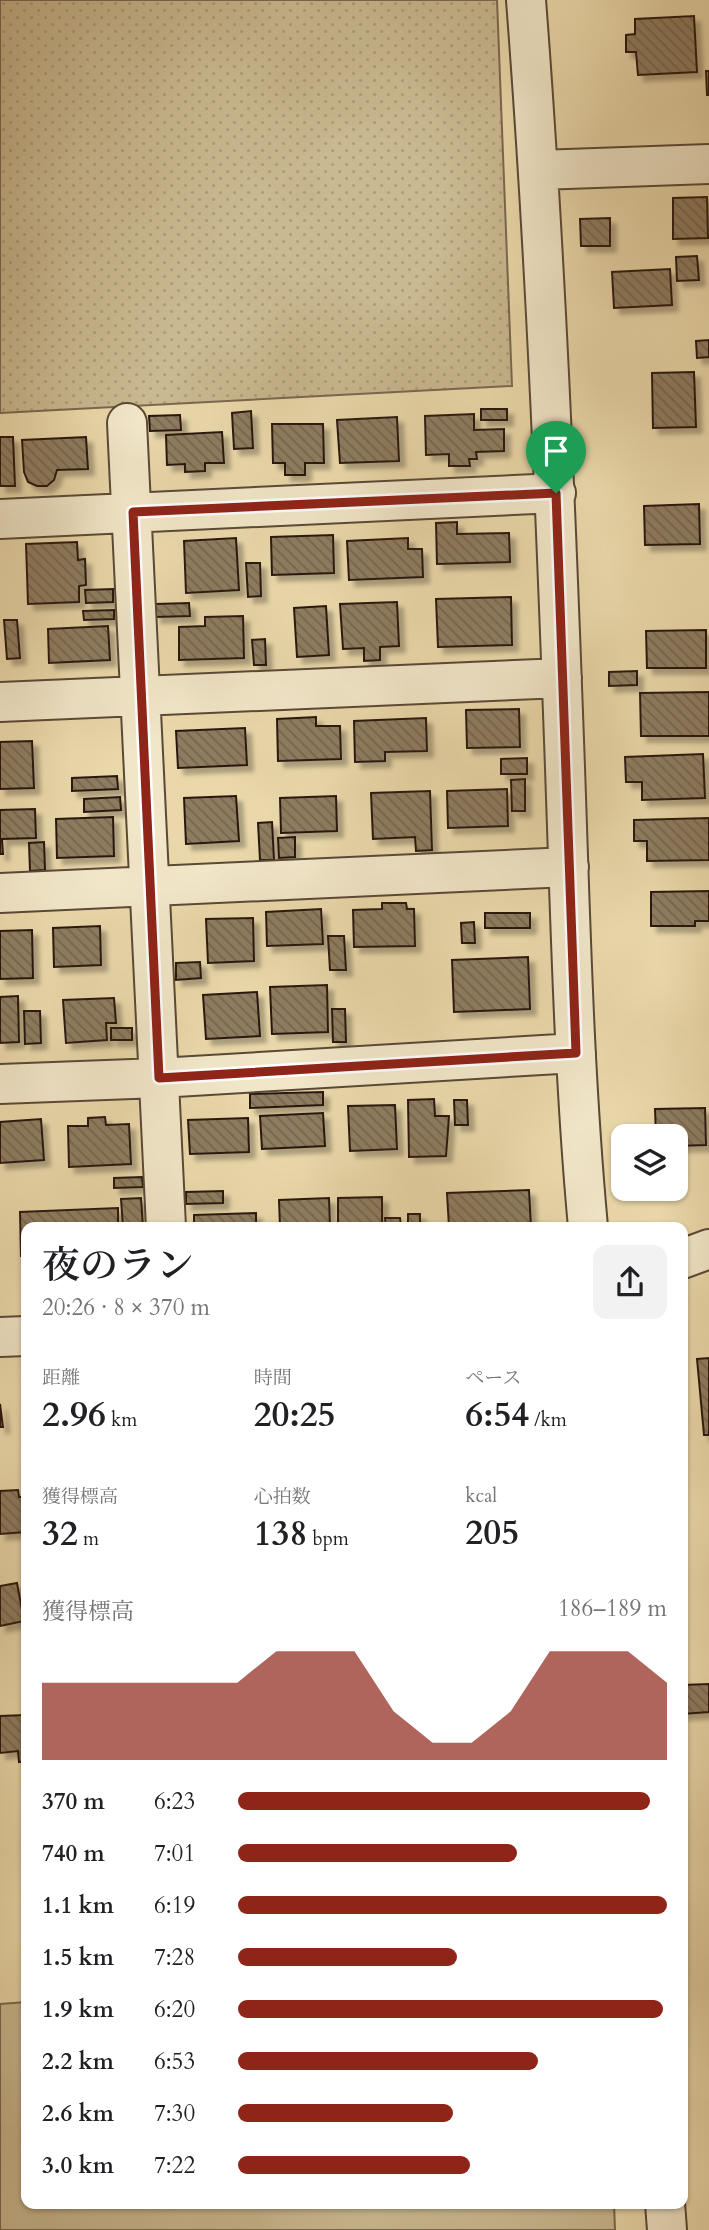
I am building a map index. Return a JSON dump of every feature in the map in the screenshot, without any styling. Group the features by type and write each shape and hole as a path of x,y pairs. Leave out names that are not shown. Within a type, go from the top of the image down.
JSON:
{"street":[{"path":"526,0 540,170 556,493 576,1053 588,1222"},
{"path":"540,170 709,164"},
{"path":"127,423 166,1222"},
{"path":"0,519 556,493"},
{"path":"0,702 562,678"},
{"path":"0,893 569,867"},
{"path":"0,1084 159,1078 576,1053"},
{"path":"688,1257 709,1249"},
{"path":"0,1338 21,1336"},
{"path":"665,2209 667,2230"}],"shaded area":[{"path":"0,0 497,0 512,386 0,413"},
{"path":"21,2002 21,2209 614,2209 615,2230 0,2230 0,2004"}],"building":[{"path":"694,16 697,72 638,75 636,52 626,52 626,35 635,34 635,19"},
{"path":"706,71 709,71 709,95 707,95"},
{"path":"707,197 708,238 673,239 673,198"},
{"path":"610,218 610,246 581,246 580,219"},
{"path":"697,256 699,280 677,281 676,257"},
{"path":"670,269 672,305 614,308 612,272"},
{"path":"709,340 709,357 697,358 696,341"},
{"path":"694,372 696,427 653,428 652,373"},
{"path":"481,409 507,409 507,420 481,420"},
{"path":"251,411 253,448 234,449 232,413"},
{"path":"474,414 474,430 504,429 504,451 476,452 477,459 469,459 470,466 449,466 449,454 426,455 425,416"},
{"path":"180,415 181,430 150,431 149,416"},
{"path":"397,417 399,461 340,463 337,420"},
{"path":"272,424 323,424 324,463 305,463 305,475 285,475 285,463 273,463"},
{"path":"222,432 224,463 205,463 205,471 185,472 185,464 167,465 166,435"},
{"path":"0,437 13,437 15,486 0,486"},
{"path":"86,437 88,469 57,470 54,480 47,486 28,482 24,472 22,440"},
{"path":"699,504 700,544 645,545 644,506"},
{"path":"457,522 457,534 509,533 510,562 437,564 436,523"},
{"path":"333,535 334,573 272,575 271,537"},
{"path":"236,538 239,590 186,593 184,541"},
{"path":"408,538 408,549 422,549 423,577 349,580 347,541"},
{"path":"77,542 78,560 85,559 86,585 79,586 79,602 28,604 26,544"},
{"path":"246,563 260,563 261,596 248,597"},
{"path":"113,589 113,602 86,603 85,590"},
{"path":"511,597 512,645 438,647 436,599"},
{"path":"397,602 399,646 380,647 380,660 364,661 364,648 343,649 340,604"},
{"path":"189,603 190,616 155,617 155,604"},
{"path":"326,606 329,655 297,657 294,608"},
{"path":"114,610 114,619 84,620 83,611"},
{"path":"243,616 244,658 179,660 179,627 205,626 205,617"},
{"path":"4,620 17,620 20,658 7,659"},
{"path":"108,626 110,660 49,663 48,629"},
{"path":"706,630 706,668 647,668 646,631"},
{"path":"265,639 266,665 254,665 252,640"},
{"path":"637,671 637,685 609,686 609,672"},
{"path":"709,692 709,736 641,736 640,693"},
{"path":"519,709 520,747 467,748 466,710"},
{"path":"316,717 316,726 340,726 341,759 278,761 277,719"},
{"path":"426,718 427,751 385,752 385,761 355,762 354,721"},
{"path":"245,728 247,765 178,768 176,731"},
{"path":"32,741 34,788 0,789 0,742"},
{"path":"703,754 705,798 642,800 642,782 626,782 625,757"},
{"path":"527,758 527,774 501,774 501,759"},
{"path":"117,776 118,789 72,791 72,778"},
{"path":"525,779 525,811 512,811 511,780"},
{"path":"507,789 508,826 448,828 447,791"},
{"path":"430,791 432,850 416,851 415,837 373,839 371,793"},
{"path":"236,796 239,841 186,844 184,798"},
{"path":"336,796 337,831 281,833 280,798"},
{"path":"120,797 121,810 84,812 84,799"},
{"path":"35,809 36,838 2,839 3,854 0,854 0,810"},
{"path":"113,817 114,856 57,858 56,819"},
{"path":"709,818 709,860 647,861 647,841 634,841 634,820"},
{"path":"272,822 274,860 260,860 258,823"},
{"path":"295,837 295,857 279,858 278,838"},
{"path":"44,842 45,870 30,871 29,843"},
{"path":"709,891 709,921 695,921 695,926 651,926 651,892"},
{"path":"382,903 406,903 407,909 414,909 415,946 354,947 353,910 382,909"},
{"path":"321,909 323,944 267,946 266,912"},
{"path":"485,913 530,913 530,928 485,928"},
{"path":"253,918 254,961 208,963 206,919"},
{"path":"474,922 475,943 462,943 461,923"},
{"path":"100,926 101,965 54,967 53,928"},
{"path":"32,930 33,978 0,979 0,931"},
{"path":"328,936 344,936 346,970 330,970"},
{"path":"528,957 530,1009 454,1012 452,960"},
{"path":"200,962 201,978 176,980 176,963"},
{"path":"327,985 328,1032 272,1034 270,987"},
{"path":"257,992 260,1036 206,1039 203,995"},
{"path":"18,996 19,1042 0,1043 0,997"},
{"path":"114,998 116,1023 106,1023 107,1040 66,1043 63,1000"},
{"path":"332,1009 345,1009 346,1042 333,1042"},
{"path":"24,1011 40,1011 41,1043 25,1044"},
{"path":"111,1028 132,1028 132,1040 111,1040"},
{"path":"323,1092 323,1105 250,1108 250,1094"},
{"path":"434,1099 435,1116 449,1116 446,1156 409,1157 408,1100"},
{"path":"454,1100 467,1100 468,1125 455,1125"},
{"path":"395,1105 397,1149 350,1151 348,1106"},
{"path":"705,1108 706,1145 688,1146 688,1124 656,1124 655,1109"},
{"path":"323,1113 325,1146 262,1149 260,1116"},
{"path":"105,1117 106,1125 129,1124 131,1164 69,1167 68,1126 88,1126 88,1118"},
{"path":"248,1118 249,1152 190,1154 188,1120"},
{"path":"41,1119 44,1160 0,1163 0,1122"},
{"path":"142,1177 143,1187 114,1188 114,1178"},
{"path":"529,1190 531,1222 449,1222 447,1193"},
{"path":"223,1191 223,1203 186,1204 186,1192"},
{"path":"382,1197 382,1222 338,1222 338,1198"},
{"path":"141,1198 143,1222 123,1222 121,1199"},
{"path":"329,1198 330,1222 280,1222 279,1200"},
{"path":"118,1208 118,1222 21,1222 21,1256 20,1212"},
{"path":"256,1213 256,1222 194,1222 194,1215"},
{"path":"408,1214 420,1214 420,1222 408,1222"},
{"path":"385,1218 400,1218 400,1222 385,1222"},
{"path":"709,1358 709,1435 704,1435 697,1359"},
{"path":"0,1404 3,1427 0,1427"},
{"path":"18,1490 21,1497 21,1532 0,1534 0,1491"},
{"path":"17,1583 21,1622 0,1626 0,1586"},
{"path":"709,1684 709,1712 688,1714 688,1685"},
{"path":"21,1715 21,1762 18,1751 0,1753 0,1716"}],"route":[{"path":"556,493 576,1053 159,1078 133,512 556,493"}]}
